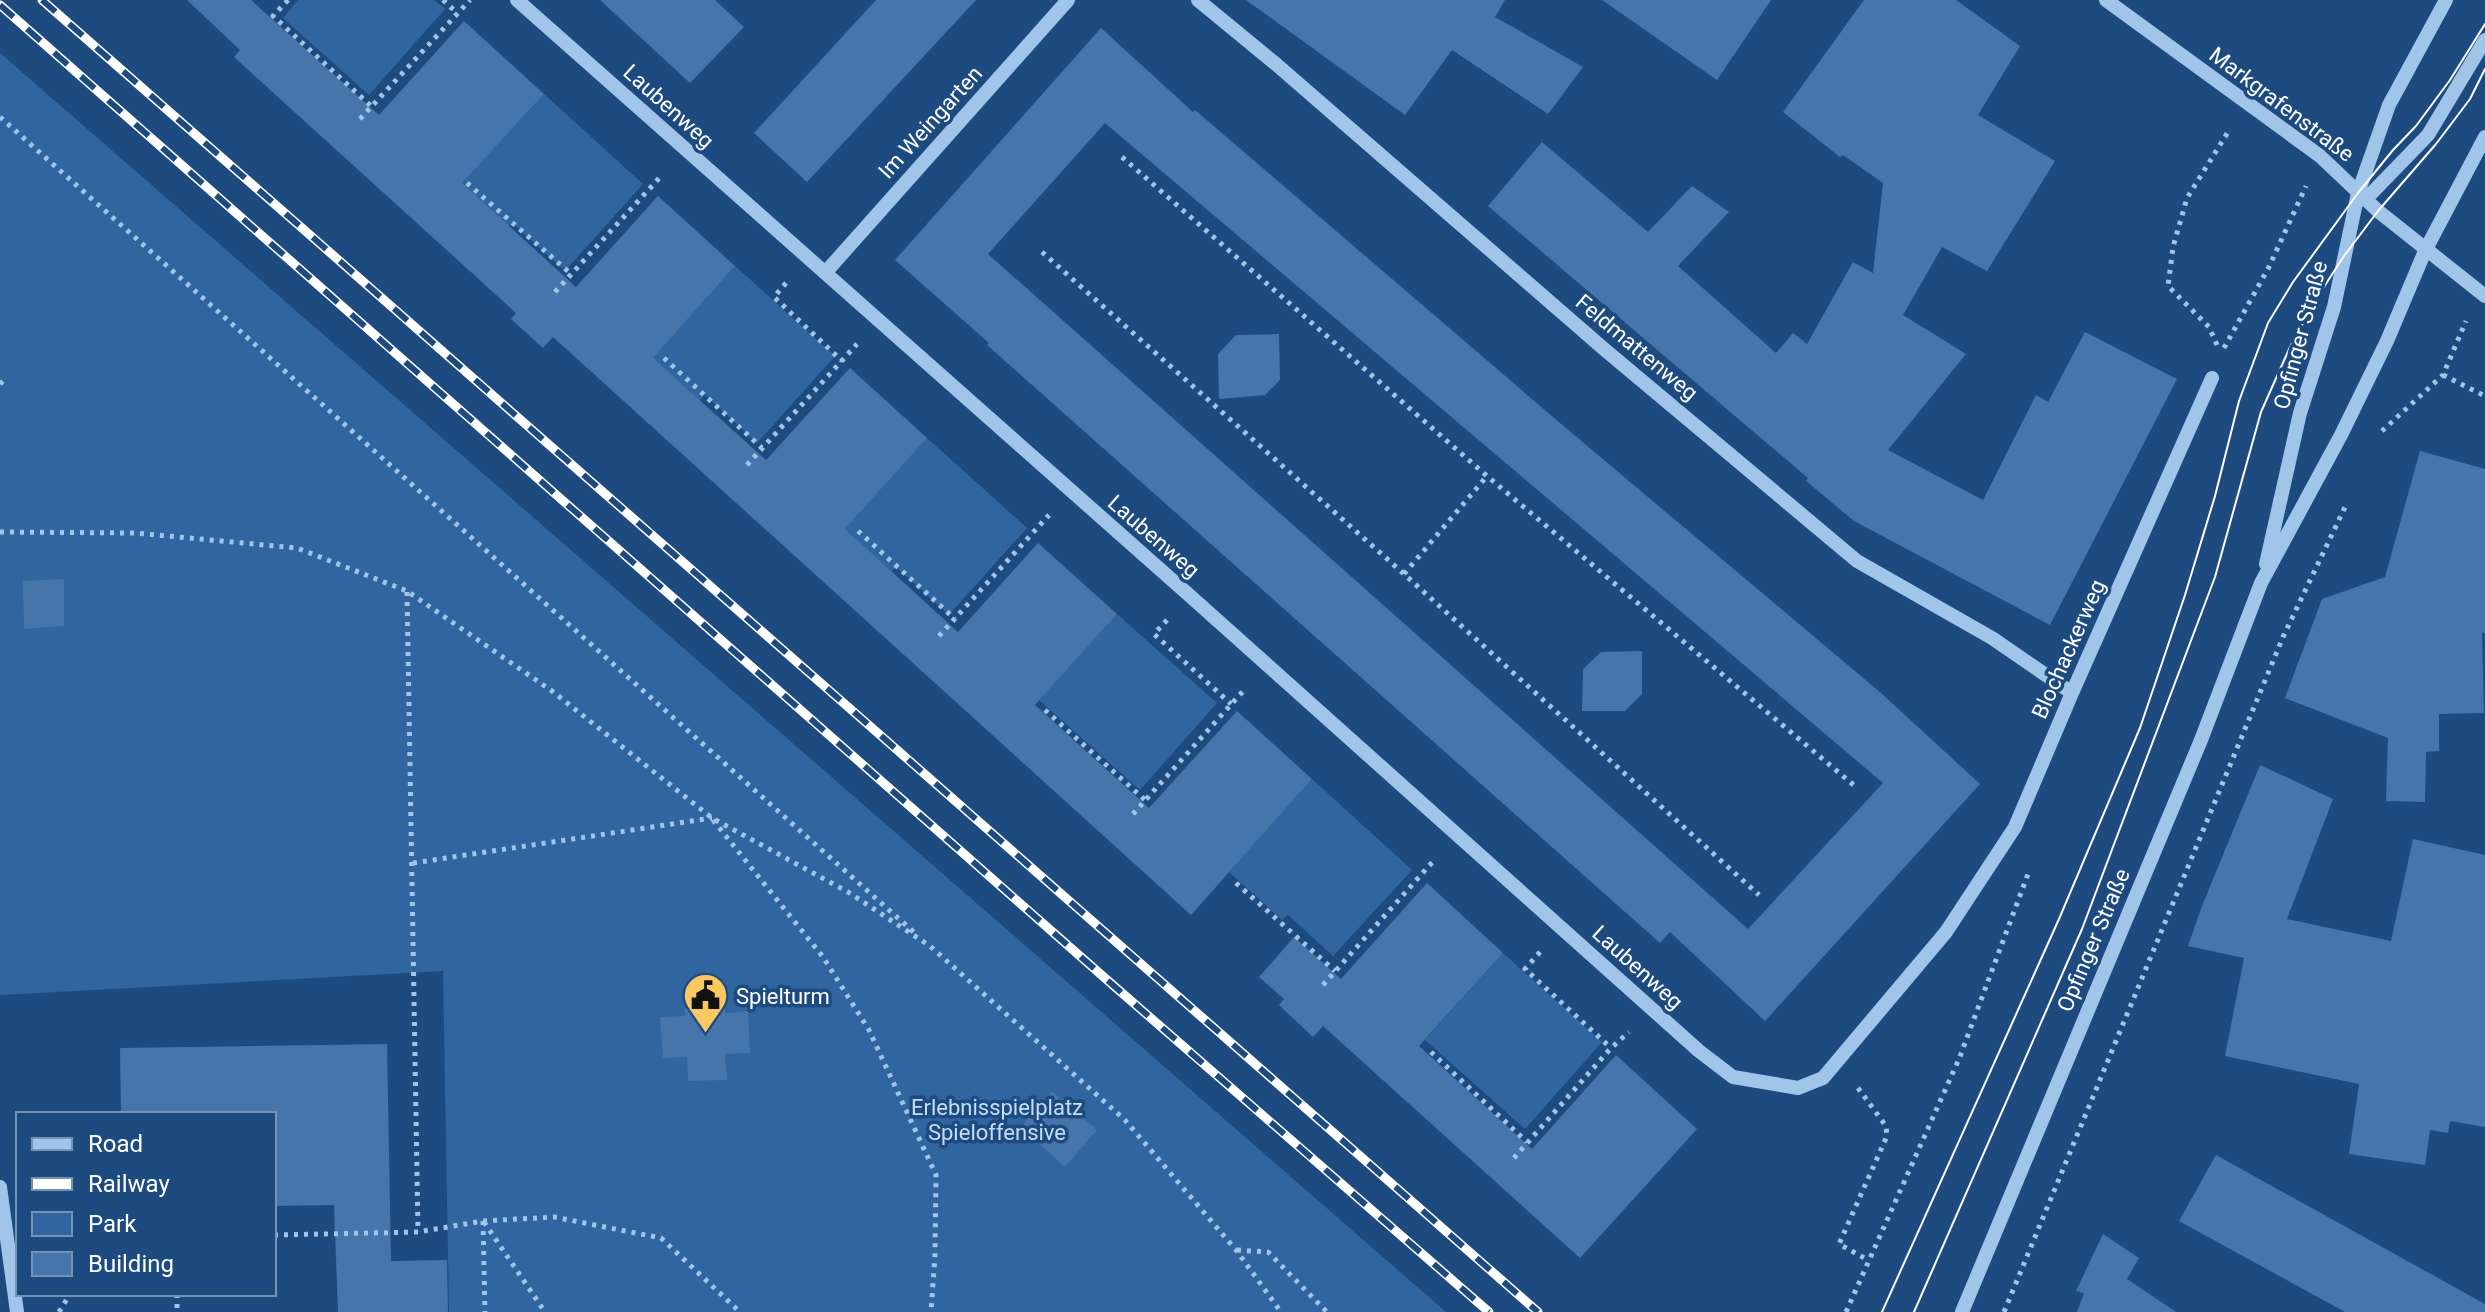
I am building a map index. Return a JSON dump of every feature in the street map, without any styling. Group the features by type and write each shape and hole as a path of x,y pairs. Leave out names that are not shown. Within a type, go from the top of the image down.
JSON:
{"street":[{"name":"Laubenweg","path":"517,0 1699,1051 1733,1077 1772,1085"},
{"name":"Im Weingarten","path":"825,273 1068,0"},
{"name":"Feldmattenweg","path":"1198,0 1604,349 1857,561 1992,638 2072,693"},
{"name":"Markgrafenstraße","path":"2106,0 2320,156 2425,251 2482,293"},
{"name":"Opfinger Straße","path":"2261,583 2300,413 2334,307 2361,196 2389,105 2446,0"},
{"path":"2361,196 2428,135 2485,40"},
{"name":"Opfinger Straße","path":"1962,1312 2201,740 2261,583 2341,435 2387,341 2425,251 2485,137"},
{"name":"Blochackerweg","path":"1772,1085 1798,1088 1823,1078 1946,932 2015,827 2212,378"},
{"path":"0,1187 12,1233 17,1312"}],"path":[{"path":"288,0 273,16 371,106"},
{"path":"443,0 457,13"},
{"path":"360,119 470,0"},
{"path":"2246,102 2187,198 2173,247 2168,286 2209,327 2221,353 2269,267 2320,156"},
{"path":"0,117 1125,1120 1236,1250 1281,1312"},
{"path":"1122,157 1487,476 1856,787"},
{"path":"555,292 668,168"},
{"path":"467,183 571,274"},
{"path":"1042,252 1759,895"},
{"path":"808,258 774,297 842,361"},
{"path":"2380,433 2443,375 2482,293"},
{"path":"747,465 855,346"},
{"path":"664,358 762,448"},
{"path":"2443,375 2485,396"},
{"path":"0,384 6,378"},
{"path":"1404,574 1487,476"},
{"path":"2004,1312 2283,637 2348,501"},
{"path":"939,636 1050,515"},
{"path":"858,531 955,619"},
{"path":"0,532 135,533 297,548 407,591 552,691 712,818 848,892 930,946"},
{"path":"407,591 418,1232"},
{"path":"1133,814 1233,702 1154,634"},
{"path":"1045,710 1145,800"},
{"path":"413,863 712,818"},
{"path":"712,818 823,957 869,1030 936,1175 931,1312"},
{"path":"1323,985 1433,861"},
{"path":"1846,1312 1959,1059 2030,867"},
{"path":"1236,883 1335,971"},
{"path":"1525,969 1611,1048"},
{"path":"1514,1158 1626,1035"},
{"path":"1431,1052 1527,1142"},
{"path":"1868,1260 1839,1244 1887,1136 1886,1126 1872,1107"},
{"path":"276,1235 418,1232 483,1221 554,1217 661,1238 740,1312"},
{"path":"483,1221 485,1312"},
{"path":"483,1221 545,1312"},
{"path":"1236,1250 1268,1252 1327,1312"}],"green space":[{"path":"298,0 434,0 445,9 369,95 283,18"},
{"name":"Erlebnisspielplatz Spieloffensive","path":"0,53 1446,1312 449,1312 443,971 0,995"},
{"path":"544,94 643,184 565,271 512,223 506,229 459,186"},
{"path":"735,266 835,356 757,443 705,395 698,402 652,359"},
{"path":"927,438 1027,528 949,615 896,567 890,573 843,531"},
{"path":"1117,614 1217,703 1140,790 1039,700"},
{"path":"1312,779 1412,870 1333,956 1288,915 1282,920 1229,872"},
{"path":"1503,953 1602,1042 1525,1129 1425,1040"}],"building":[{"path":"187,0 251,0 379,115 464,21 544,94 462,183 576,287 658,196 735,266 653,358 766,460 850,368 927,438 845,529 958,632 1038,543 1117,614 1035,705 1149,808 1237,711 1312,779 1191,915 553,337 543,348 511,319 516,313 234,57 240,50"},
{"path":"600,0 715,0 744,27 690,83"},
{"path":"876,0 976,0 807,182 754,133"},
{"path":"1246,0 1505,0 1495,17 1583,67 1548,114 1452,50 1405,115"},
{"path":"1602,0 1771,0 1717,80"},
{"path":"1864,0 1956,0 2020,46 1978,115 2055,161 1987,271 1942,247 1903,315 1966,354 1888,450 1983,500 2036,395 2048,402 2085,332 2177,379 2050,625 1854,521 1806,481 1808,478 1488,206 1542,142 1648,232 1692,186 1729,212 1678,266 1776,353 1793,333 1807,344 1853,262 1873,273 1883,183 1843,155 1840,157 1783,112"},
{"path":"1101,28 1193,112 1195,110 1881,693 1980,784 1765,1021 1670,932 1660,943 895,260","holes":["1105,123 1883,783 1748,929 988,254"]},
{"path":"1279,334 1280,380 1265,395 1219,399 1218,354 1236,335"},
{"path":"2420,451 2485,469 2484,713 2439,714 2439,751 2426,752 2425,802 2386,801 2388,738 2285,698 2322,599 2385,577"},
{"path":"64,579 64,626 24,629 23,581"},
{"path":"1642,651 1642,694 1625,711 1582,711 1583,669 1601,652"},
{"path":"2260,765 2333,799 2287,919 2391,941 2413,839 2485,855 2485,1127 2450,1121 2448,1133 2430,1130 2425,1165 2349,1154 2359,1084 2225,1056 2244,958 2188,946"},
{"path":"1427,883 1503,953 1419,1046 1532,1149 1616,1055 1697,1129 1580,1258 1323,1026 1313,1037 1279,1005 1284,999 1259,977 1294,937 1341,979"},
{"name":"Spielturm","path":"725,990 725,1013 748,1011 750,1053 725,1054 727,1080 688,1081 687,1057 663,1058 660,1017 685,1016 684,993"},
{"path":"387,1044 391,1261 447,1260 448,1312 338,1312 334,1205 276,1206 276,1112 121,1112 120,1048"},
{"path":"1052,1091 1097,1130 1065,1167 1021,1127"},
{"path":"2216,1155 2485,1304 2485,1312 2345,1312 2179,1221"},
{"path":"2103,1234 2139,1258 2127,1279 2176,1312 2077,1312 2084,1293 2076,1291"}],"tram line":[{"path":"1882,1312 2059,919 2140,728 2215,496 2239,401 2268,323 2293,282 2358,193 2416,126 2450,80 2485,24"},
{"path":"1914,1312 2082,929 2215,577 2261,412 2290,347 2344,256 2470,99 2485,69"}],"railway":[{"path":"42,0 1538,1312"},
{"path":"0,5 1489,1312"}],"place":[{"name":"Spielturm","path":"705,1035"}]}
